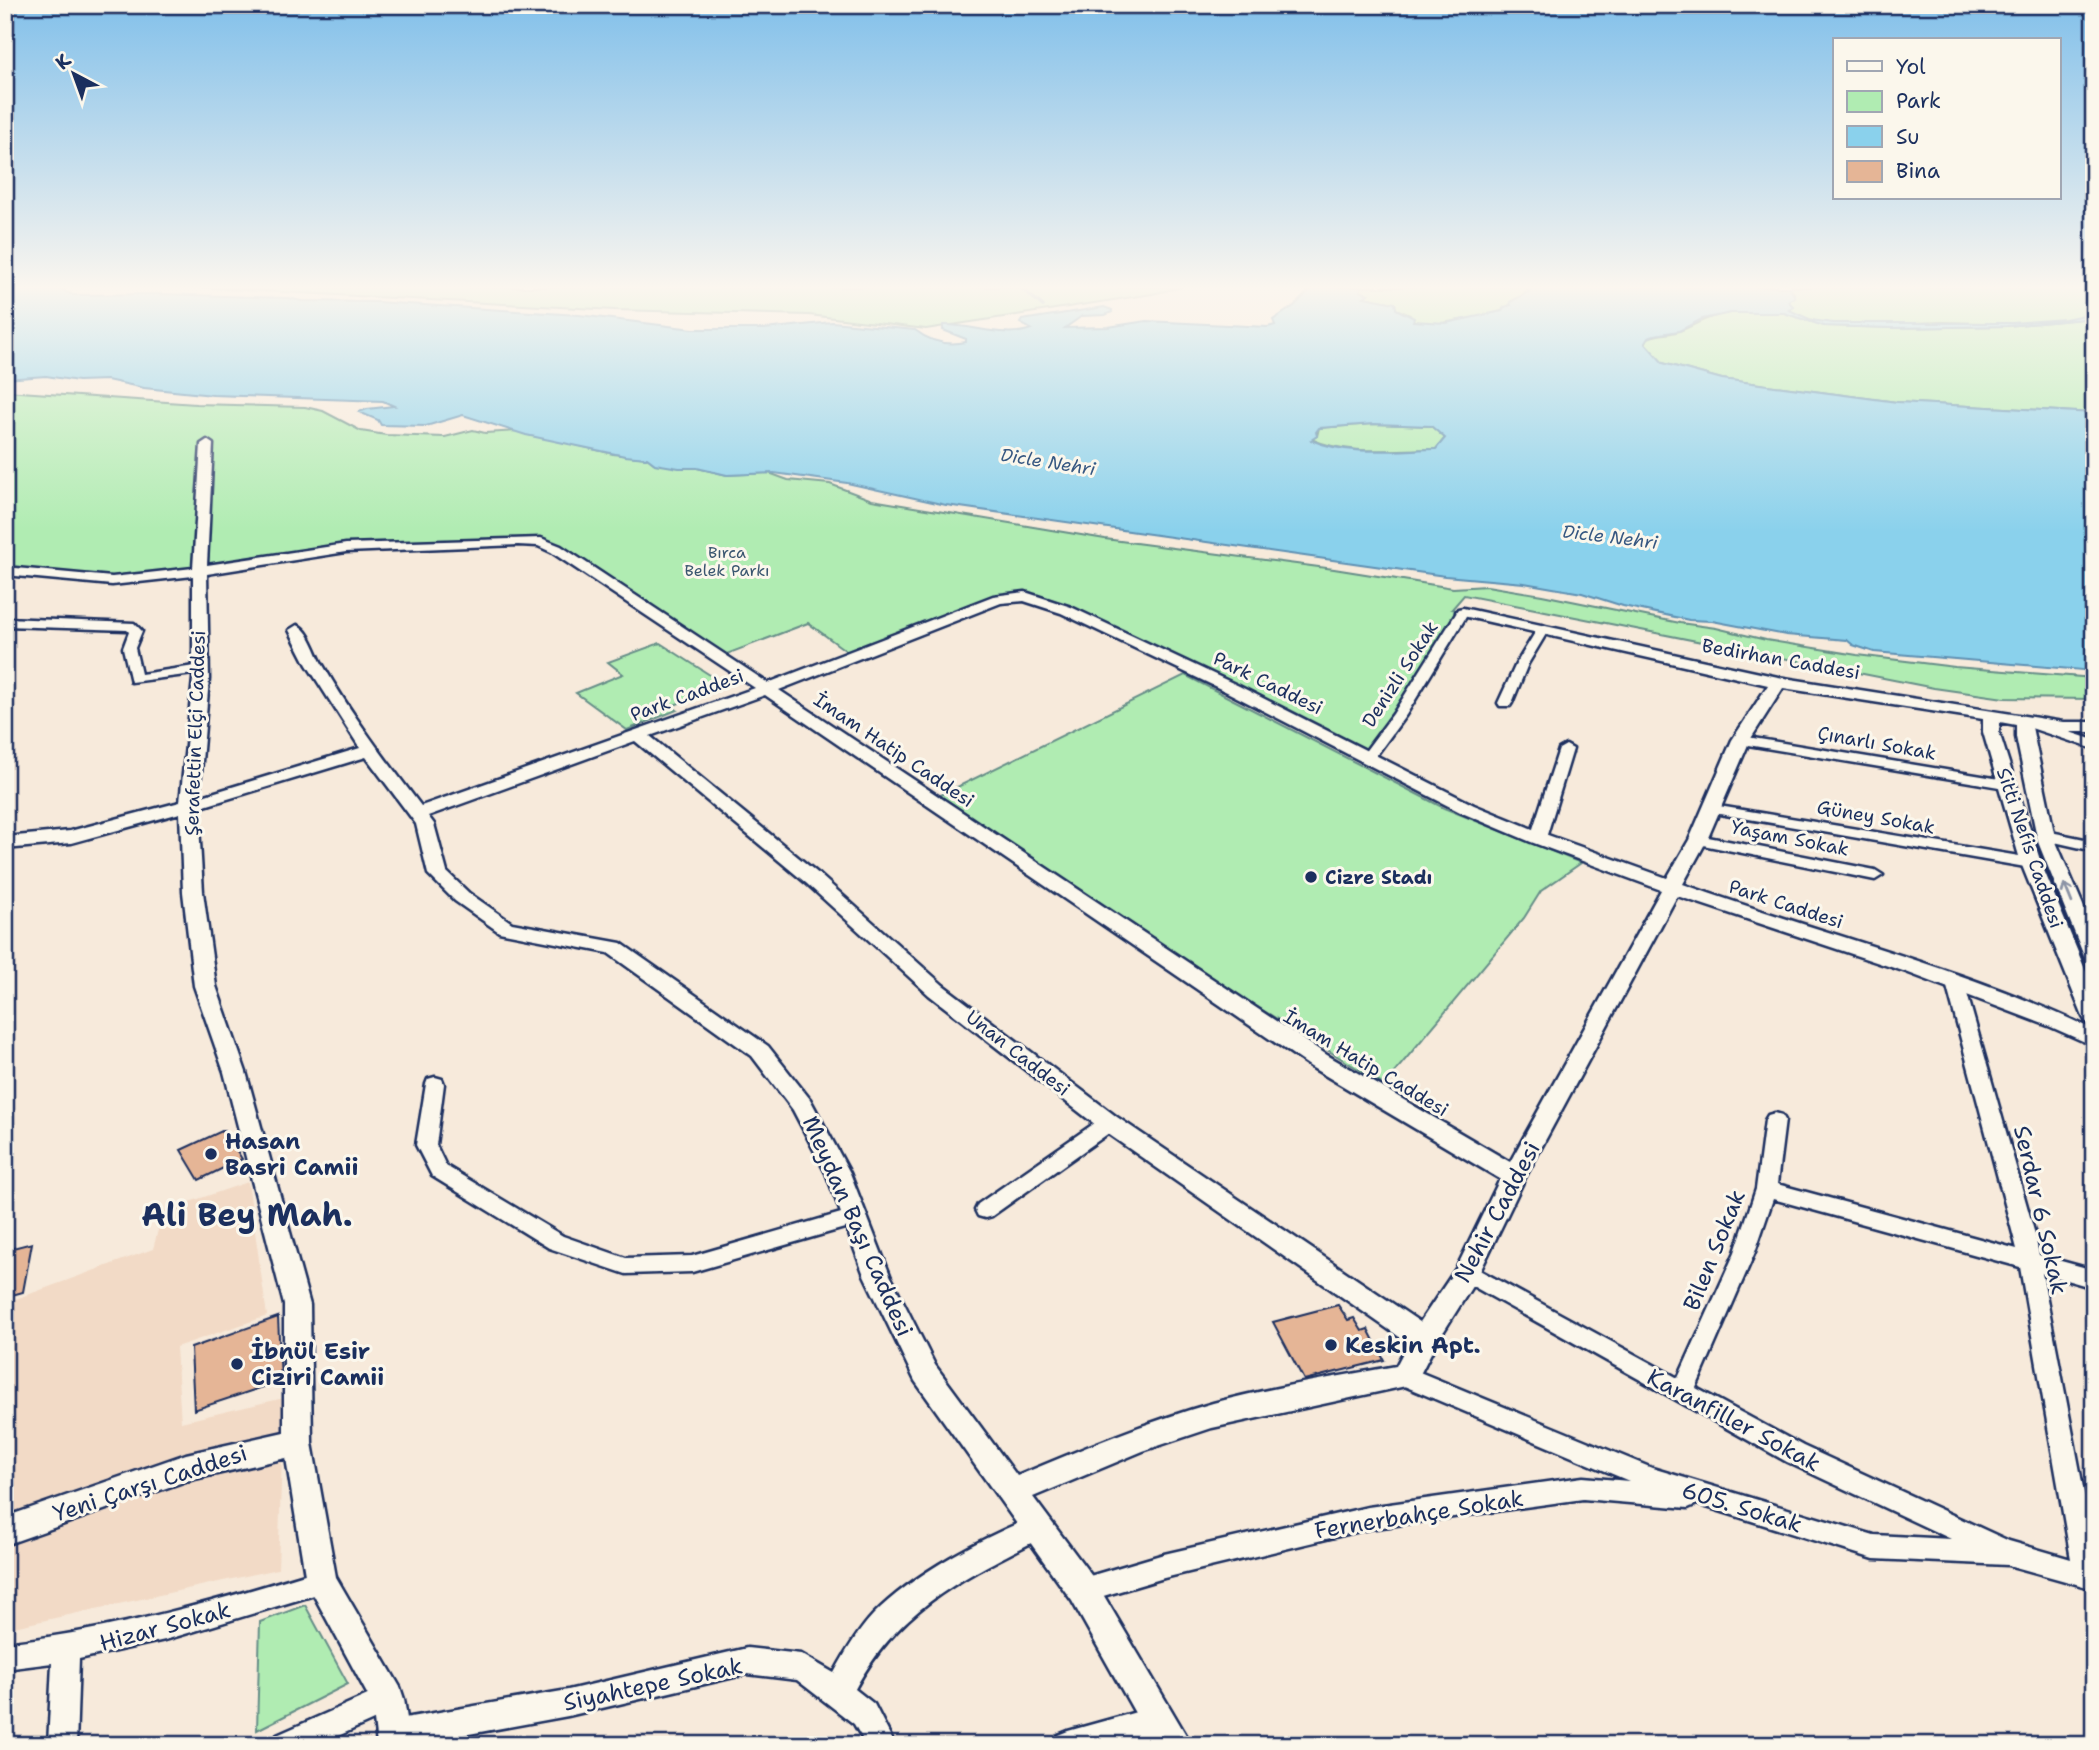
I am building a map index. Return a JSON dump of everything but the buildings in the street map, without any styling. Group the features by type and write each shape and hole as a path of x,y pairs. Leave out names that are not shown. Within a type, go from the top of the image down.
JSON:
{"street":[{"name":"Şerafettin Elçi Caddesi","path":"207,444 200,571 201,669 190,804 193,892 205,986 235,1072 297,1305 298,1443 321,1581 388,1699 394,1740"},
{"name":"İmam Hatip Caddesi","path":"5,571 112,581 200,571 346,548 488,541 541,542 767,689 1319,1061 1514,1176"},
{"name":"Park Caddesi","path":"418,813 767,689 999,599 1025,596 1066,610 1200,673 1468,809 1538,838 1674,887 1955,983 2059,1022 2094,1039"},
{"name":"Bedirhan Caddesi","path":"1463,612 1778,682 2063,727 2094,727"},
{"name":"Denizli Sokak","path":"1368,757 1399,715 1463,612"},
{"path":"5,622 130,626 135,631 129,648 136,679 201,669"},
{"path":"1505,703 1522,664 1543,629"},
{"name":"Meydan Başı Caddesi","path":"296,630 315,665 370,750 425,824 438,874 462,897 506,928 614,948 760,1051 802,1105 838,1173 877,1275 925,1373 1083,1590 1168,1738 1175,1745"},
{"name":"Nehir Caddesi","path":"1405,1376 1424,1339 1467,1273 1514,1176 1674,887 1713,809 1741,740 1778,682"},
{"name":"Sitti Nefis Caddesi","path":"1992,716 1991,732 2031,863 2094,1017"},
{"path":"2094,745 2024,721 2024,737 2046,836 2094,956"},
{"name":"Unan Caddesi","path":"638,735 813,879 936,990 1109,1124 1424,1339"},
{"name":"Çınarlı Sokak","path":"1741,740 2006,784"},
{"path":"1538,838 1566,749"},
{"path":"5,843 71,836 298,775 370,750"},
{"name":"Güney Sokak","path":"1713,809 2031,863"},
{"path":"2046,836 2094,846"},
{"name":"Yaşam Sokak","path":"1698,840 1875,874"},
{"name":"Serdar 6 Sokak","path":"1955,983 2024,1231 2090,1577"},
{"path":"435,1084 426,1145 439,1171 556,1242 626,1266 692,1264 855,1217"},
{"name":"Bilen Sokak","path":"1682,1393 1745,1252 1766,1189 1775,1120"},
{"path":"985,1210 1109,1124"},
{"path":"1766,1189 2094,1279"},
{"name":"Karanfiller Sokak","path":"1467,1273 1795,1454 2008,1553"},
{"path":"1012,1492 1093,1457 1211,1416 1295,1396 1405,1376"},
{"name":"605. Sokak","path":"1405,1376 1648,1478 1874,1547 2008,1553 2090,1577"},
{"name":"Yeni Çarşı Caddesi","path":"5,1531 143,1482 253,1449 298,1443"},
{"name":"Fernerbahçe Sokak","path":"1083,1590 1164,1566 1368,1518 1583,1488 1718,1500"},
{"path":"838,1693 865,1645 884,1623 919,1595 977,1558 1038,1527"},
{"name":"Hizar Sokak","path":"5,1656 66,1650 176,1626 321,1581"},
{"path":"62,1745 66,1650"},
{"name":"Siyahtepe Sokak","path":"394,1740 747,1661 801,1667 864,1714 881,1745"},
{"path":"287,1745 388,1699"},
{"path":"1068,1745 1158,1720"}],"shaded area":[{"path":"248,1182 267,1316 176,1347 181,1422 284,1398 278,1569 5,1629 5,1303 153,1249 163,1211"}],"green space":[{"path":"1684,369 2094,369 2094,413 1897,402 1722,379"},
{"name":"Bırca Belek Parkı","path":"5,391 196,404 305,407 323,411 361,431 386,435 445,437 473,430 485,433 518,431 613,454 647,458 655,464 697,468 727,475 769,473 788,480 830,484 872,500 1105,539 1334,569 1453,588 1487,586 1857,655 1955,667 2094,678 2094,699 2004,698 1934,688 1464,595 1452,609 1463,612 1368,757 1066,610 1018,596 853,656 808,623 719,657 541,542 346,548 122,581 5,571"},
{"path":"1374,424 1431,426 1445,438 1436,449 1388,450 1340,448 1311,439 1317,436 1319,428"},
{"path":"660,643 724,684 672,706 677,710 627,730 576,693 623,674 608,662"},
{"name":"Cizre Stadı","path":"1185,675 1444,808 1581,863 1541,891 1524,918 1384,1085 1222,985 939,796"},
{"path":"305,1605 348,1684 257,1730 260,1622"}],"water":[{"name":"Dicle Nehri","path":"5,369 1684,369 1722,379 1897,402 2094,413 2094,671 1874,652 1853,645 1847,640 1786,635 1712,621 1689,620 1623,606 1582,593 1524,583 1445,576 946,505 847,483 774,473 727,475 697,468 679,468 655,464 647,458 625,456 526,435 463,415 426,426 381,425 378,420 359,412 394,406 383,401 213,395 144,388 107,380 78,381 46,376 5,379","holes":["1374,424 1431,426 1445,438 1436,449 1388,451 1340,448 1311,440 1317,436 1319,428"]}],"place":[{"name":"Cizre Stadı","path":"1311,877"},
{"name":"Hasan Basri Camii","path":"211,1154"},
{"name":"Keskin Apt.","path":"1331,1345"},
{"name":"İbnül Esir Ciziri Camii","path":"237,1364"}],"district":[{"name":"Ali Bey Mah.","path":"247,1214"}]}
